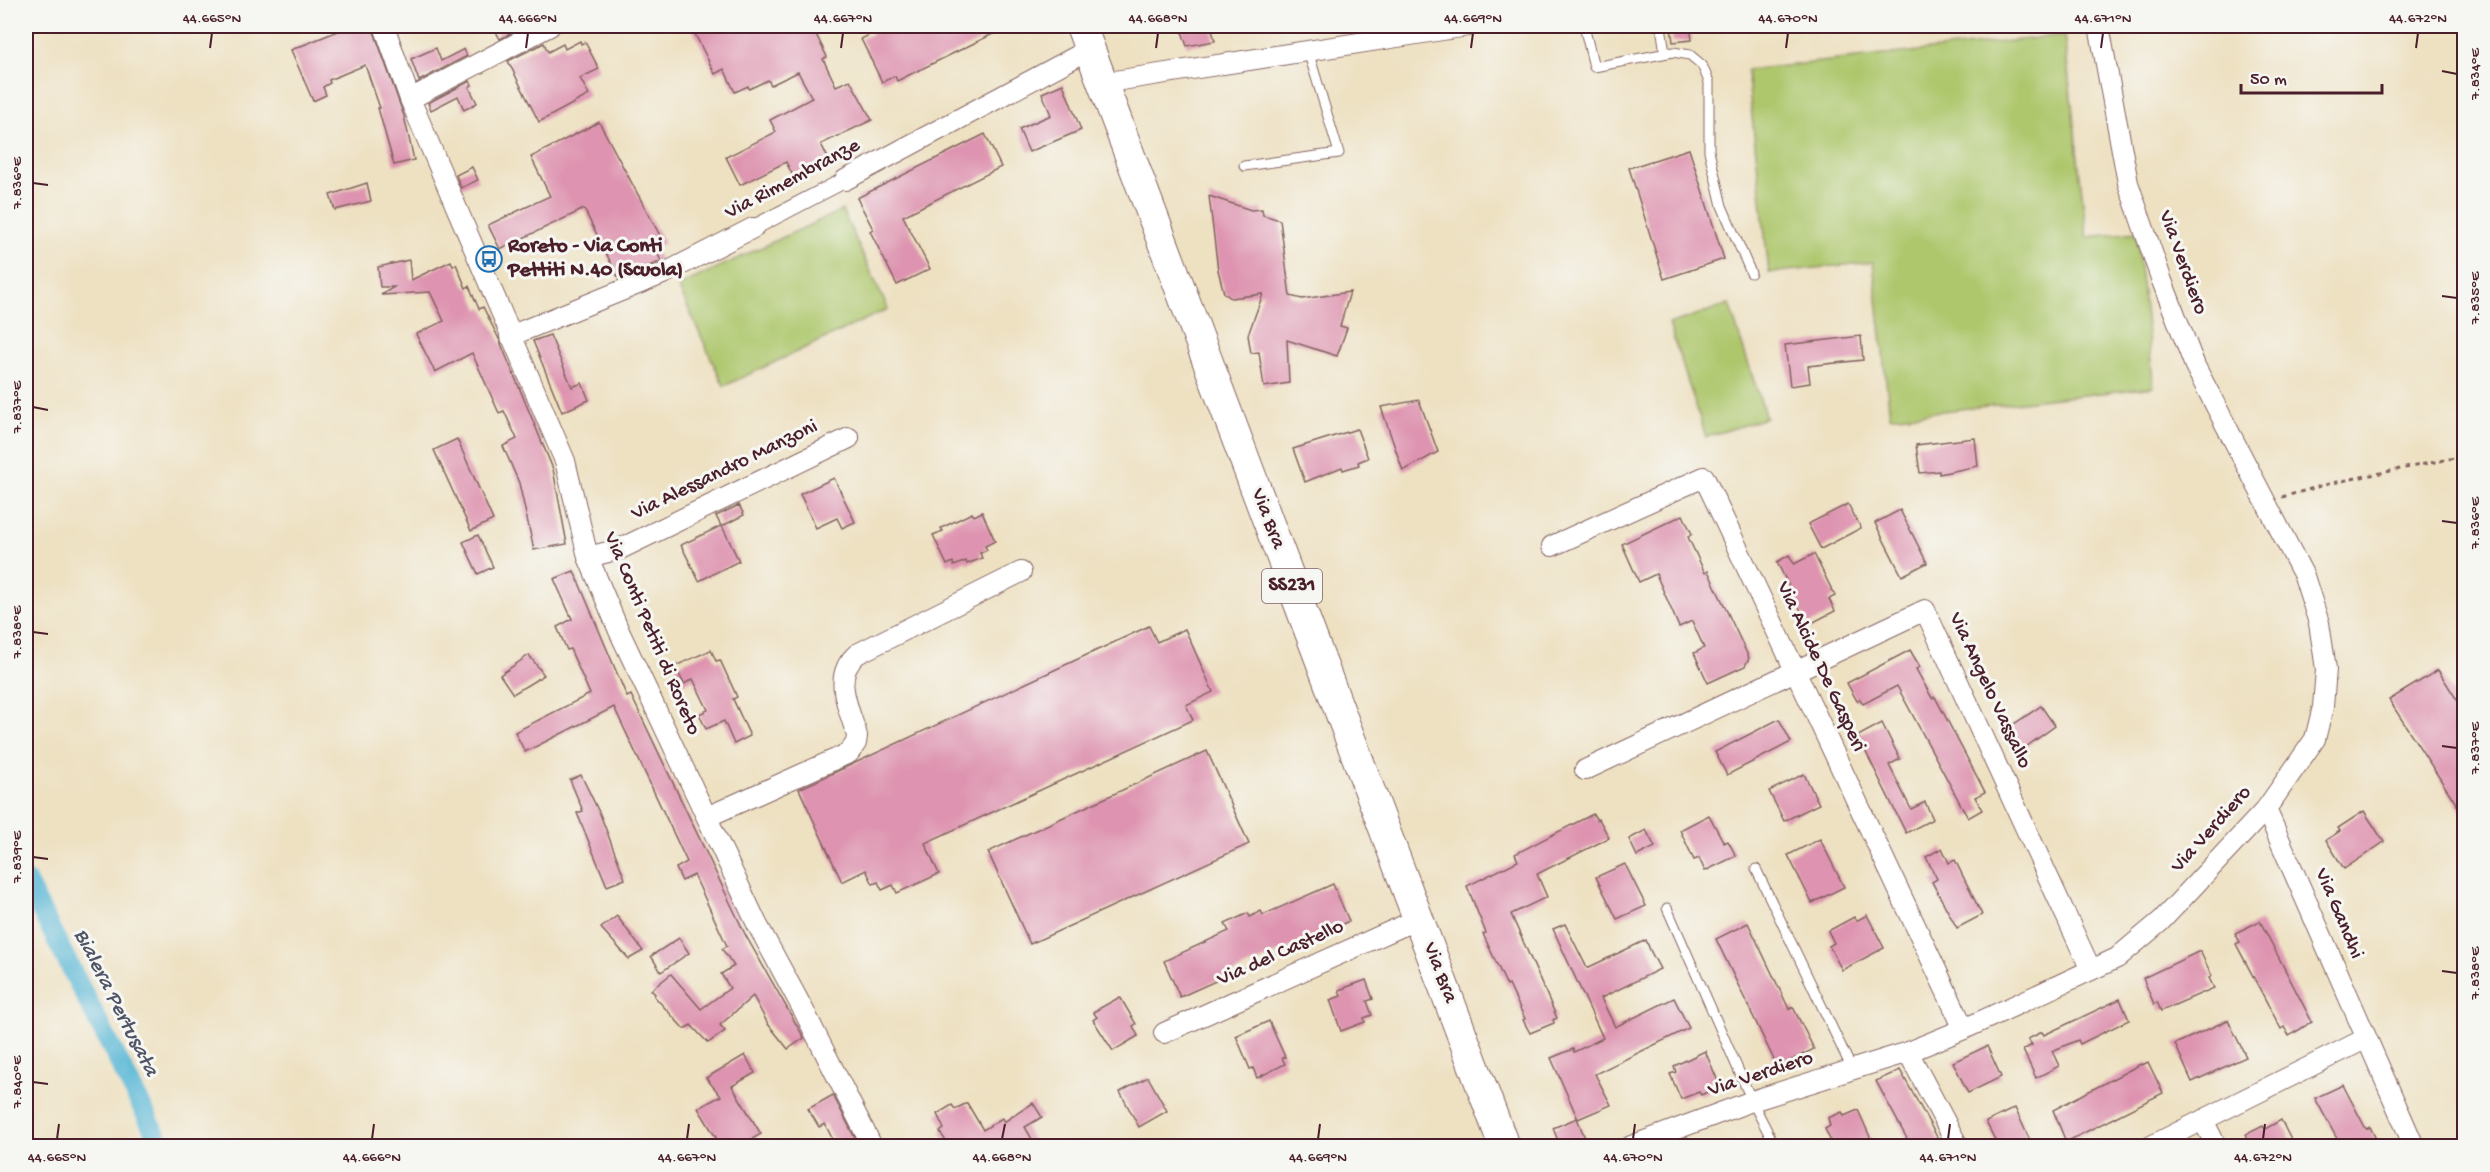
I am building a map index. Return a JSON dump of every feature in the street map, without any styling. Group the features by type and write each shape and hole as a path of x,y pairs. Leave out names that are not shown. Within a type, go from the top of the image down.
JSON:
{"main road":[{"name":"Via Bra","path":"1086,37 1504,1146"}],"street":[{"name":"Via Conti Petiti di Roreto","path":"384,26 410,99 565,461 588,557 619,631 757,924 872,1146"},
{"path":"410,99 550,26"},
{"path":"1102,83 1468,26"},
{"name":"Via Verdiero","path":"1631,1146 1752,1101 1908,1052 1964,1029 2117,958 2161,921 2266,809 2315,739 2323,707 2326,669 2319,623 2304,576 2195,366 2139,216 2128,183 2099,26"},
{"name":"Via Rimembranze","path":"510,336 665,273 753,228 845,180 1086,37"},
{"name":"Via Alessandro Manzoni","path":"588,557 620,549 849,438"},
{"name":"Via Alcide De Gasperi","path":"1552,546 1704,477 1964,1029"},
{"path":"707,817 849,753 856,744 857,736 842,684 847,662 857,654 1021,572"},
{"name":"Via Angelo Vassallo","path":"1585,770 1925,610 2091,970"},
{"name":"Via Gandhi","path":"2266,809 2365,1039 2414,1146"},
{"name":"Via del Castello","path":"1164,1033 1418,919"},
{"path":"2151,1146 2365,1039"},
{"path":"1908,1052 1958,1146"},
{"path":"2203,1120 2216,1146"}],"lane":[{"path":"1584,26 1594,67 1673,52 1690,55 1698,60 1707,75 1710,93 1708,151 1722,206 1751,273"},
{"path":"1661,26 1665,53"},
{"path":"1244,166 1339,153 1308,51"},
{"path":"1756,869 1853,1071"},
{"path":"1667,908 1752,1101 1775,1146"}],"path":[{"path":"2264,502 2332,483 2464,456"}],"green space":[{"path":"2064,35 2087,237 2136,232 2154,387 1890,417 1873,262 1769,273 1747,70"},
{"path":"842,210 888,309 724,386 678,286"},
{"path":"1729,304 1766,418 1706,437 1669,324"}],"building":[{"path":"342,26 372,26 404,116 414,160 394,165 378,108 380,108 365,65 329,80 330,83 323,87 326,95 313,101 291,50 343,29"},
{"path":"493,26 525,26 500,39"},
{"path":"691,26 812,26 827,57 823,59 836,86 850,80 872,120 821,144 830,162 795,180 786,162 740,185 726,157 776,132 770,120 812,98 798,72 771,85 768,80 749,89 748,86 735,92 724,69 715,74"},
{"path":"869,26 1009,26 897,81 895,76 882,82 861,39 873,33"},
{"path":"1180,26 1211,26 1215,41 1187,46"},
{"path":"1690,26 1692,40 1673,42 1671,27"},
{"path":"580,41 581,44 585,42 599,69 580,78 589,95 539,122 508,61 544,43 548,52 563,44 565,49"},
{"path":"436,48 441,61 464,49 467,56 419,81 411,59"},
{"path":"470,81 472,85 469,87 477,103 464,110 458,96 431,110 428,103"},
{"path":"1063,84 1081,130 1029,152 1019,129 1051,115 1042,93"},
{"path":"599,122 664,243 655,248 661,261 619,279 584,209 500,249 488,225 550,196 531,157"},
{"path":"985,134 1001,167 903,216 930,269 897,285 870,231 873,229 857,198"},
{"path":"1689,149 1724,259 1664,279 1629,168"},
{"path":"472,167 478,180 461,188 456,175"},
{"path":"367,183 371,201 335,210 330,195"},
{"path":"1209,196 1251,210 1262,209 1263,215 1280,220 1290,296 1302,299 1350,292 1340,326 1347,328 1337,356 1287,340 1289,383 1264,387 1259,352 1251,353 1248,335 1263,294 1231,298 1224,293 1218,270"},
{"path":"409,260 411,280 451,261 453,266 456,264 466,288 469,286 479,309 483,307 499,339 553,469 567,544 534,550 519,483 503,446 517,439 504,411 499,413 472,353 435,372 416,334 444,321 430,292 381,295 394,287 380,287 378,267"},
{"path":"550,335 572,387 582,383 589,400 562,412 533,341"},
{"path":"1861,336 1863,360 1808,366 1810,383 1790,386 1785,345"},
{"path":"1419,400 1438,452 1403,471 1381,407"},
{"path":"1357,429 1368,458 1358,462 1359,465 1343,470 1342,467 1305,482 1293,449"},
{"path":"1975,438 1978,466 1939,474 1939,471 1920,473 1916,445"},
{"path":"457,439 493,520 471,531 434,450"},
{"path":"834,478 855,522 842,528 837,518 816,528 800,494"},
{"path":"1848,504 1861,528 1821,549 1808,524"},
{"path":"739,505 744,515 722,526 739,561 699,581 681,545 721,526 716,516"},
{"path":"1900,510 1927,563 1902,576 1875,523"},
{"path":"982,512 995,541 985,546 987,550 980,553 982,558 967,564 966,561 954,566 953,562 947,565 933,535 943,531 941,528 972,513 974,516"},
{"path":"1683,515 1692,534 1688,537 1705,573 1708,571 1749,658 1745,666 1708,683 1694,653 1704,648 1692,621 1679,627 1656,574 1639,582 1622,544"},
{"path":"478,535 493,567 478,574 463,542"},
{"path":"1814,554 1835,596 1829,599 1835,611 1808,625 1777,562 1789,555 1794,564"},
{"path":"574,571 627,697 631,695 746,936 804,1038 788,1049 768,1024 753,996 720,1025 725,1031 708,1043 691,1025 684,1029 654,996 651,990 671,974 701,1009 730,988 721,974 734,966 722,949 727,946 694,875 682,881 676,868 687,862 614,707 525,752 515,732 590,694 570,649 567,650 557,627 572,619 554,579"},
{"path":"1149,626 1157,642 1185,629 1213,692 1186,705 1193,720 925,843 939,874 897,893 893,885 882,890 878,882 873,884 866,870 842,882 799,789"},
{"path":"711,650 716,661 720,660 737,697 733,699 750,736 734,744 724,721 706,729 699,714 708,710 693,679 684,684 675,666"},
{"path":"1910,650 1920,667 1916,669 1932,698 1935,697 1985,792 1975,797 1982,810 1968,818 1897,686 1863,704 1860,699 1857,701 1847,683"},
{"path":"529,655 544,675 513,694 500,675"},
{"path":"2438,670 2464,711 2464,816 2389,700"},
{"path":"2041,706 2055,726 2023,749 2008,728"},
{"path":"1779,719 1791,742 1727,775 1715,752"},
{"path":"1882,723 1900,759 1889,765 1911,809 1925,802 1933,819 1906,833 1858,736"},
{"path":"1207,751 1249,844 1030,944 988,852"},
{"path":"1804,774 1819,804 1784,821 1769,791"},
{"path":"581,775 600,814 625,879 607,886 577,813 583,811 570,780"},
{"path":"2364,811 2384,842 2344,869 2326,840 2340,831 2338,828"},
{"path":"1593,814 1597,820 1599,819 1609,838 1537,874 1547,897 1511,914 1557,1018 1553,1020 1554,1023 1530,1033 1483,934 1486,933 1467,886 1518,861 1515,854"},
{"path":"1709,815 1724,843 1728,841 1736,856 1705,871 1699,858 1694,860 1680,830"},
{"path":"1646,830 1655,847 1637,856 1629,839"},
{"path":"1820,839 1844,887 1812,903 1788,855"},
{"path":"1942,848 1949,863 1955,860 1982,915 1957,928 1932,882 1937,879 1926,857"},
{"path":"1625,864 1646,906 1617,919 1596,877"},
{"path":"1333,884 1349,921 1180,997 1164,961 1229,931 1225,924 1248,913 1250,917 1261,911 1263,915"},
{"path":"1867,915 1884,948 1842,970 1829,946 1834,943 1828,931 1854,917 1856,921"},
{"path":"617,916 643,951 629,959 601,928"},
{"path":"2260,921 2312,1022 2289,1036 2284,1027 2281,1029 2236,944 2240,942 2235,933"},
{"path":"1748,923 1789,1009 1793,1007 1814,1049 1782,1065 1781,1062 1776,1064 1716,939"},
{"path":"1565,924 1587,968 1646,940 1660,969 1601,998 1615,1027 1674,998 1689,1028 1595,1074 1611,1105 1578,1119 1551,1058 1573,1049 1574,1052 1603,1038 1553,929"},
{"path":"679,938 689,953 661,972 651,956"},
{"path":"2200,951 2212,976 2209,978 2214,988 2161,1011 2157,1002 2154,1004 2143,978"},
{"path":"1366,980 1373,999 1367,1001 1372,1015 1364,1018 1365,1022 1341,1031 1330,1000 1341,996 1339,990"},
{"path":"1120,997 1136,1024 1133,1026 1138,1036 1113,1051 1093,1020 1097,1017 1093,1012"},
{"path":"2120,999 2129,1020 2080,1044 2078,1040 2052,1051 2059,1066 2036,1078 2023,1050 2032,1045 2028,1039 2042,1032 2044,1035"},
{"path":"2228,1020 2246,1057 2192,1082 2175,1044"},
{"path":"1269,1021 1285,1057 1282,1058 1285,1064 1257,1078 1253,1068 1250,1069 1236,1036"},
{"path":"1987,1046 2001,1077 1968,1093 1953,1062"},
{"path":"1705,1051 1720,1086 1701,1095 1699,1092 1681,1099 1670,1074 1676,1072 1674,1066"},
{"path":"745,1055 755,1073 732,1086 761,1134 740,1146 721,1146 698,1108 721,1096 706,1078"},
{"path":"2148,1062 2163,1093 2066,1142 2053,1110"},
{"path":"1900,1070 1942,1146 1911,1146 1876,1081"},
{"path":"1148,1077 1167,1111 1139,1127 1120,1092"},
{"path":"2343,1085 2366,1129 2370,1127 2377,1141 2366,1146 2341,1146 2315,1098"},
{"path":"833,1095 859,1146 836,1146 825,1124 819,1127 808,1109"},
{"path":"967,1103 983,1130 1002,1118 1004,1122 1033,1103 1042,1117 1025,1127 1036,1146 949,1146 940,1132 944,1129 937,1114 952,1105 955,1109"},
{"path":"2015,1108 2033,1146 1998,1146 1986,1122"},
{"path":"1858,1110 1874,1146 1833,1146 1825,1129 1830,1126 1828,1118 1842,1112 1844,1116"},
{"path":"1577,1118 1588,1146 1560,1146 1553,1128"},
{"path":"2281,1120 2294,1146 2250,1146 2245,1135 2263,1126 2265,1129"}],"waterway":[{"name":"Bialera Pertusata","path":"26,881 162,1146"}],"place":[{"name":"Roreto - Via Conti Pettiti N.40 (Scuola)","path":"489,259"}]}
